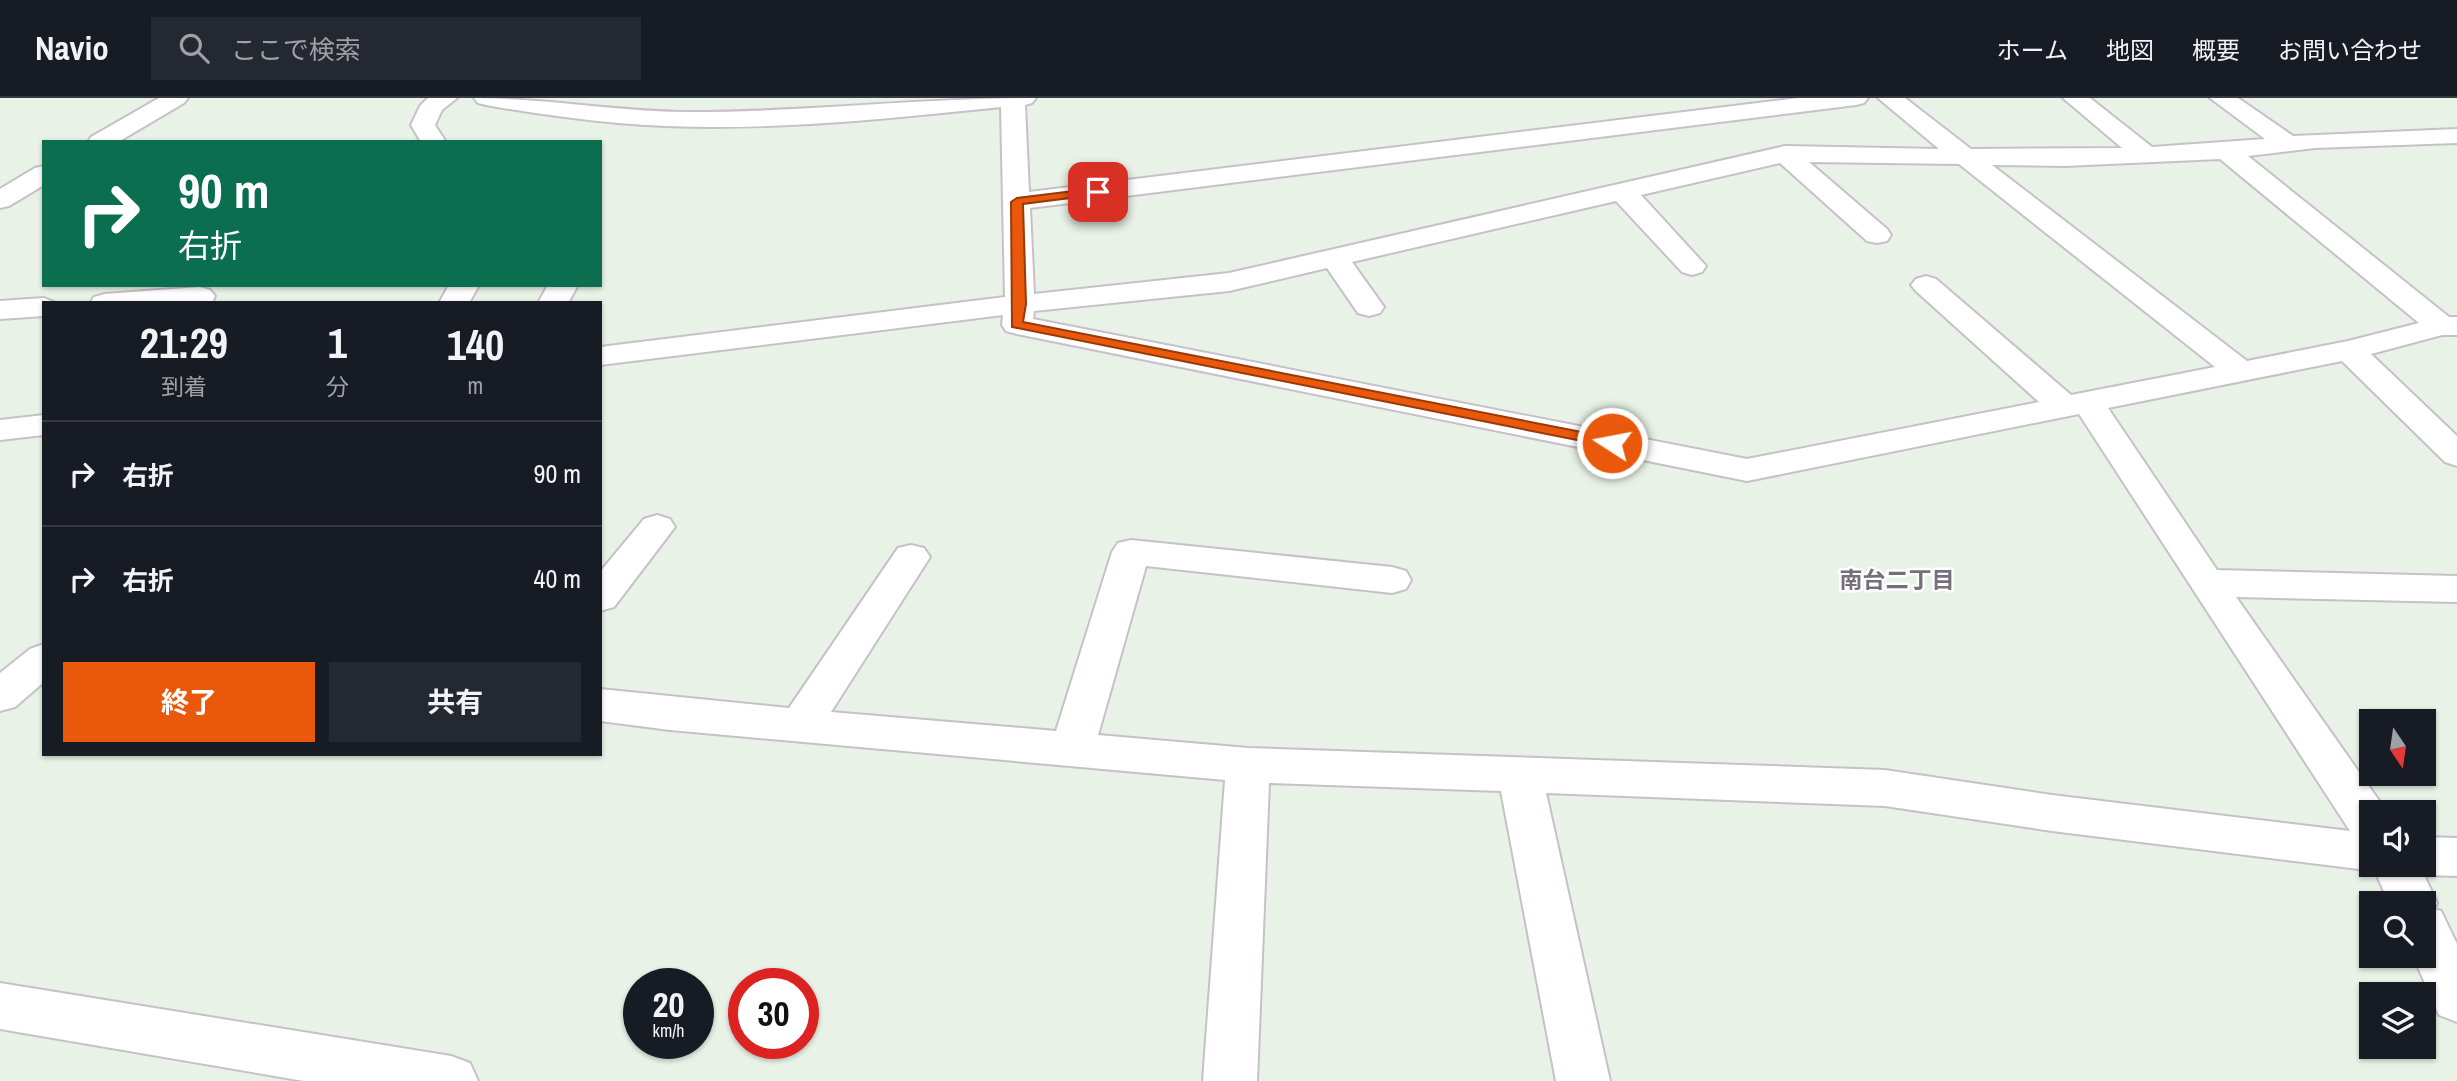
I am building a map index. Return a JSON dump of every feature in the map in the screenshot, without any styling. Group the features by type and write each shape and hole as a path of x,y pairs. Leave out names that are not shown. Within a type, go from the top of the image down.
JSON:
{"street":[{"path":"103,140 176,98"},
{"path":"433,140 423,125 432,106 445,98"},
{"path":"486,98 545,110 637,120 745,120 897,111 1018,99 1020,304 1017,325 1747,470 2077,406 2239,370 2349,350 2450,326"},
{"path":"1017,202 1856,98"},
{"path":"1889,98 2239,370"},
{"path":"2075,98 2147,155"},
{"path":"2222,98 2287,143"},
{"path":"602,356 1020,304 1228,282 1785,154 2065,158 2226,151 2287,143 2457,136"},
{"path":"2226,151 2450,326"},
{"path":"1785,154 1877,235"},
{"path":"0,200 42,175"},
{"path":"1621,190 1692,266"},
{"path":"1334,257 1369,307"},
{"path":"1926,285 2077,406 2206,583 2359,807"},
{"path":"132,301 200,296 198,301"},
{"path":"0,310 42,307"},
{"path":"2349,350 2457,455"},
{"path":"0,430 42,425"},
{"path":"602,596 657,527"},
{"path":"1072,750 1131,552 1392,580"},
{"path":"800,726 911,558"},
{"path":"2206,583 2457,589"},
{"path":"0,696 42,661"},
{"path":"602,705 800,726 1248,765 1520,777 1885,788 2052,813 2359,851"},
{"path":"1230,1081 1248,765"},
{"path":"1520,777 1583,1081"},
{"path":"2436,856 2457,857"},
{"path":"2436,953 2457,999"},
{"path":"0,1006 451,1081"}],"district":[{"name":"南台二丁目","path":"1897,579"}],"route":[{"path":"1098,192 1017,202 1020,304 1017,325 1612,443"}]}
